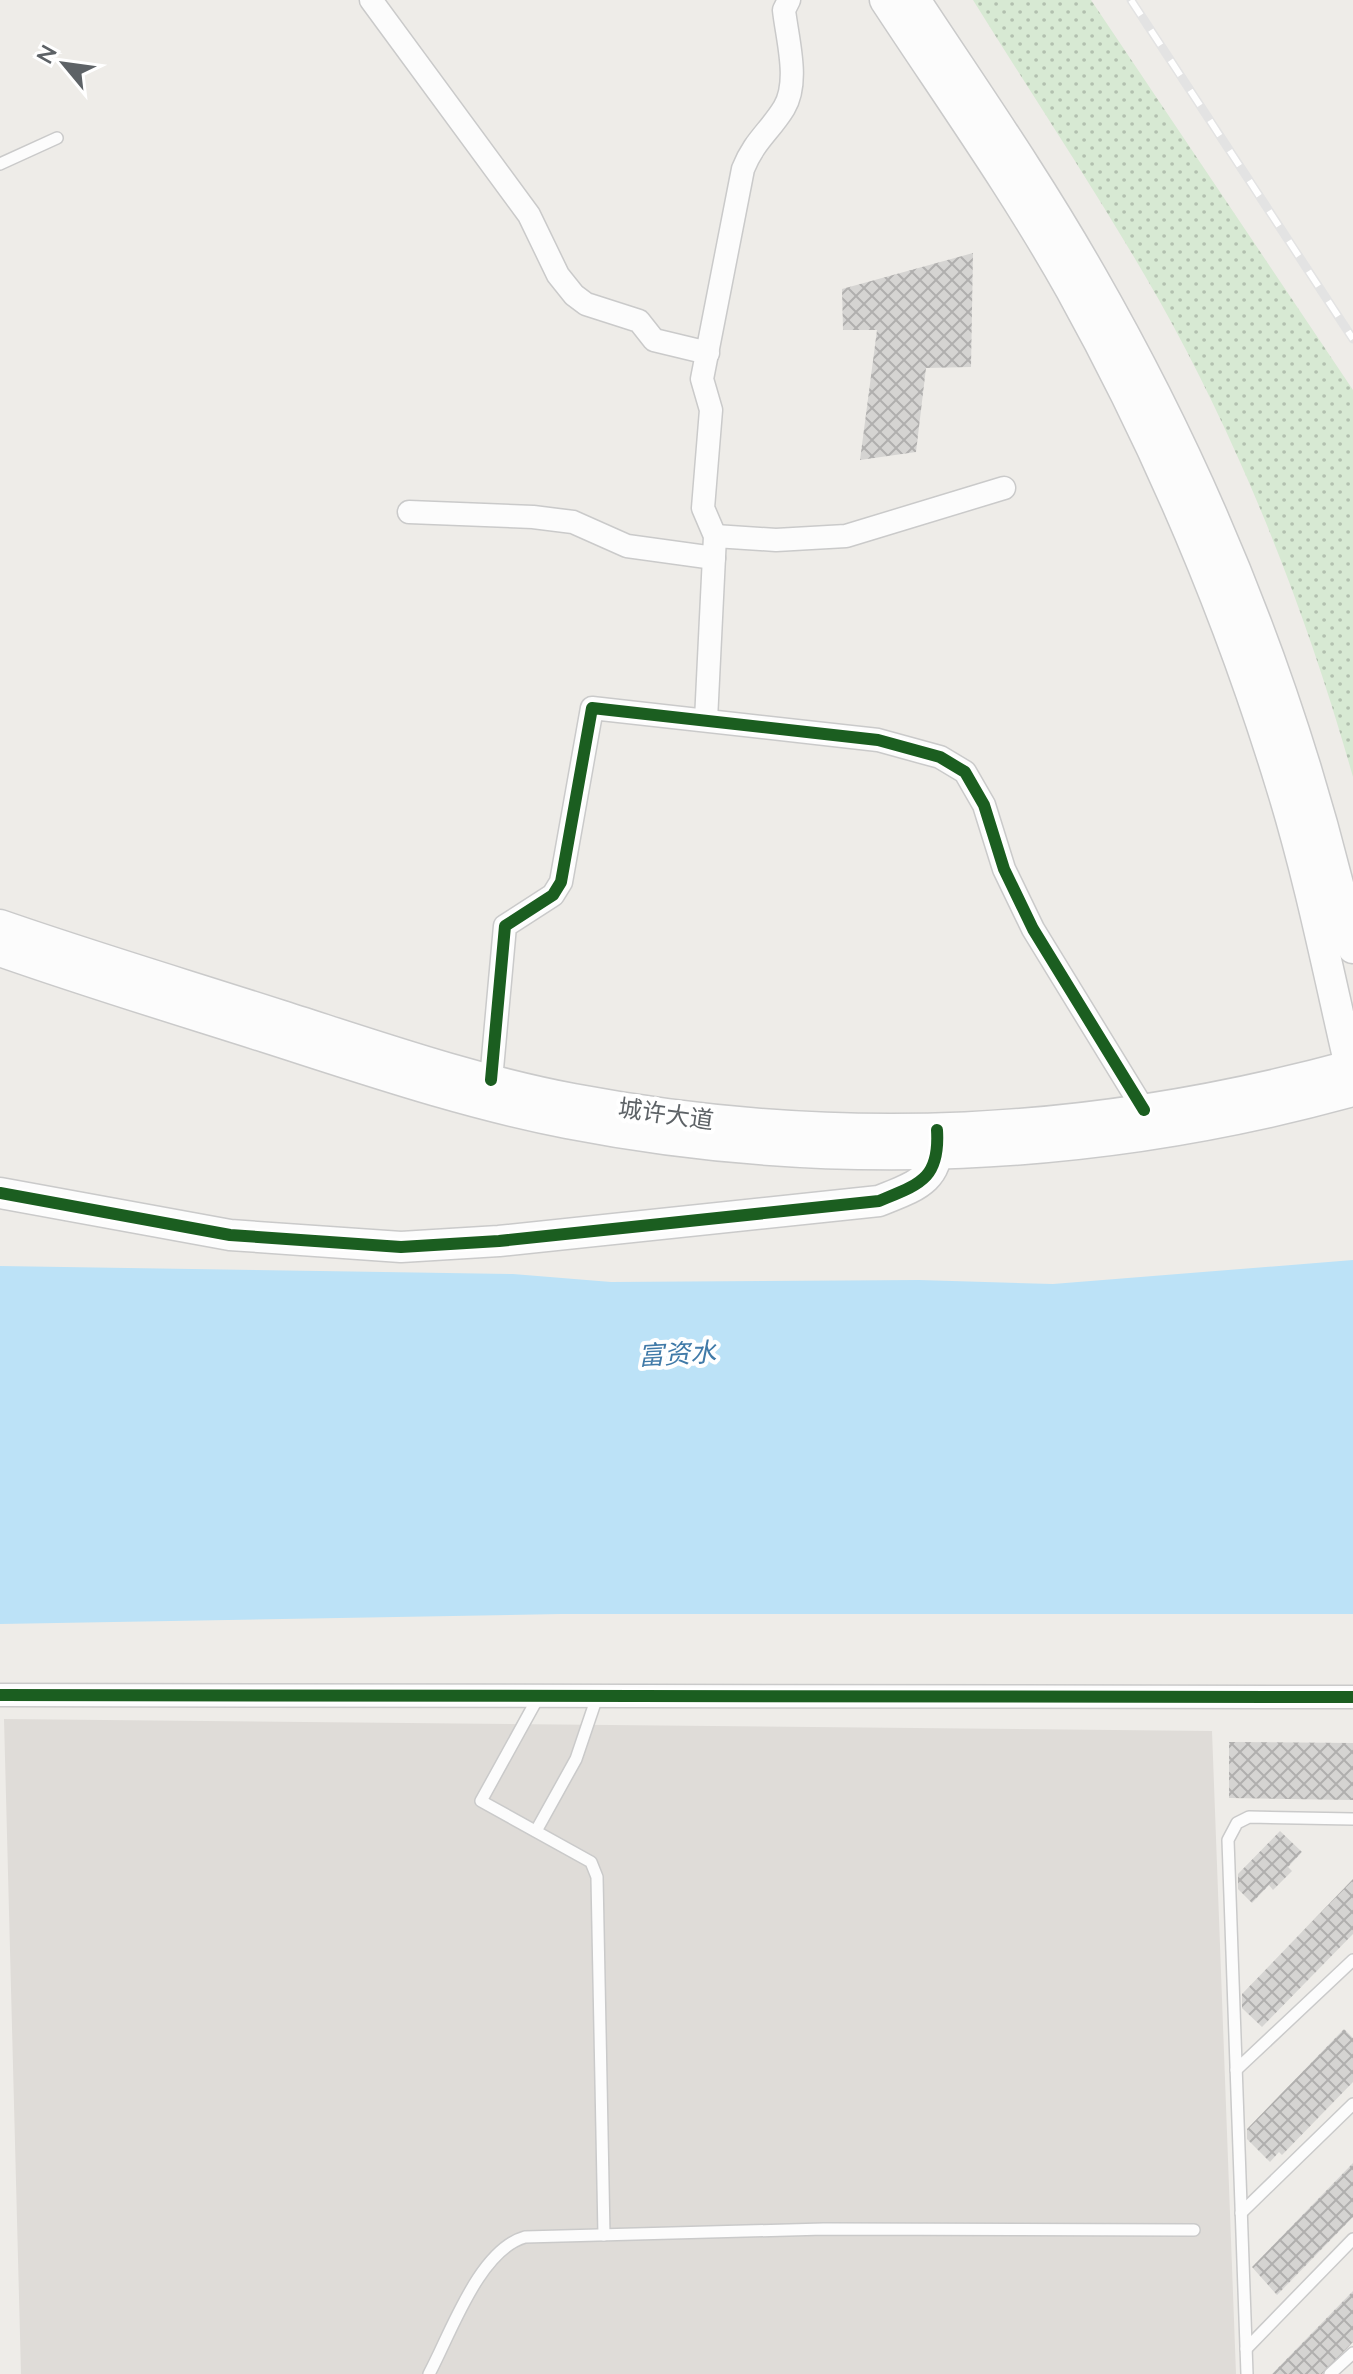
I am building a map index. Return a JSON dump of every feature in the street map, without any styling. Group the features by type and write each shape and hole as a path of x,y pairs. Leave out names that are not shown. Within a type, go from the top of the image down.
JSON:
{"main road":[{"path":"885,0 1070,289 1106,356 1179,512 1236,651 1282,787 1315,911 1352,1075"},
{"path":"915,0 1038,186 1092,277 1205,500 1287,709 1329,848 1353,948"},
{"name":"城许大道","path":"0,925 491,1080 584,1101 698,1118 937,1142 1101,1144 1247,1118 1352,1075"},
{"name":"城许大道","path":"0,951 416,1086 515,1113 630,1135 734,1148 830,1155 937,1142 1352,1075"},
{"path":"0,1193 230,1235 351,1246 450,1245 879,1201 923,1183 937,1142"}],"street":[{"path":"371,0 529,215 558,275 574,295 586,304 639,321 654,340 708,353"},
{"path":"706,720 715,547 703,508 711,410 702,379 743,169 751,149 783,110 791,90 784,10 789,0"},
{"path":"409,512 573,522 627,546 715,547 846,536 1004,488"},
{"path":"491,1080 505,926 553,895 561,882 592,708 878,740 940,757 965,772 984,805 1004,869 1033,929 1144,1110"},
{"path":"0,1695 1353,1697"}],"lane":[{"path":"0,164 57,138"},
{"path":"540,1694 481,1801 591,1862 597,1877 604,2235"},
{"path":"536,1831 576,1759 598,1694"},
{"path":"1247,2374 1229,1834 1237,1823 1249,1817 1353,1819"},
{"path":"1236,2070 1353,1960"},
{"path":"1241,2213 1353,2104"},
{"path":"429,2374 487,2264 499,2250 525,2237 824,2229 1194,2230"},
{"path":"1246,2349 1353,2239"},
{"path":"1330,2374 1353,2353"}],"shaded area":[{"path":"4,1719 1212,1731 1236,2374 21,2374"}],"green space":[{"path":"973,0 1091,0 1353,390 1353,777 1293,593 1218,414 1137,262"}],"water":[{"name":"富资水","path":"1353,1260 1353,1614 561,1614 0,1624 0,1266 513,1274 611,1282 919,1280 1053,1284"}],"building":[{"path":"973,253 971,367 926,368 916,452 860,460 877,330 843,330 842,289"},
{"path":"1229,1742 1353,1743 1353,1800 1229,1798"},
{"path":"1280,1831 1302,1852 1288,1867 1292,1871 1273,1890 1269,1885 1252,1903 1238,1889 1238,1874"},
{"path":"1353,1879 1353,1934 1262,2027 1242,2008 1242,1994"},
{"path":"1344,2029 1353,2038 1353,2082 1282,2155 1279,2152 1270,2162 1247,2139 1247,2129"},
{"path":"1353,2163 1353,2217 1277,2295 1252,2267"},
{"path":"1353,2291 1353,2342 1322,2374 1272,2374"}],"railway":[{"path":"1131,0 1353,339"}],"cycle path":[{"path":"491,1080 505,926 553,895 561,882 592,708 878,740 940,757 965,772 984,805 1004,869 1033,929 1144,1110"},
{"path":"0,1193 230,1235 401,1247 499,1241 879,1201 906,1190 931,1170 937,1130"},
{"path":"0,1695 1353,1697"}]}
